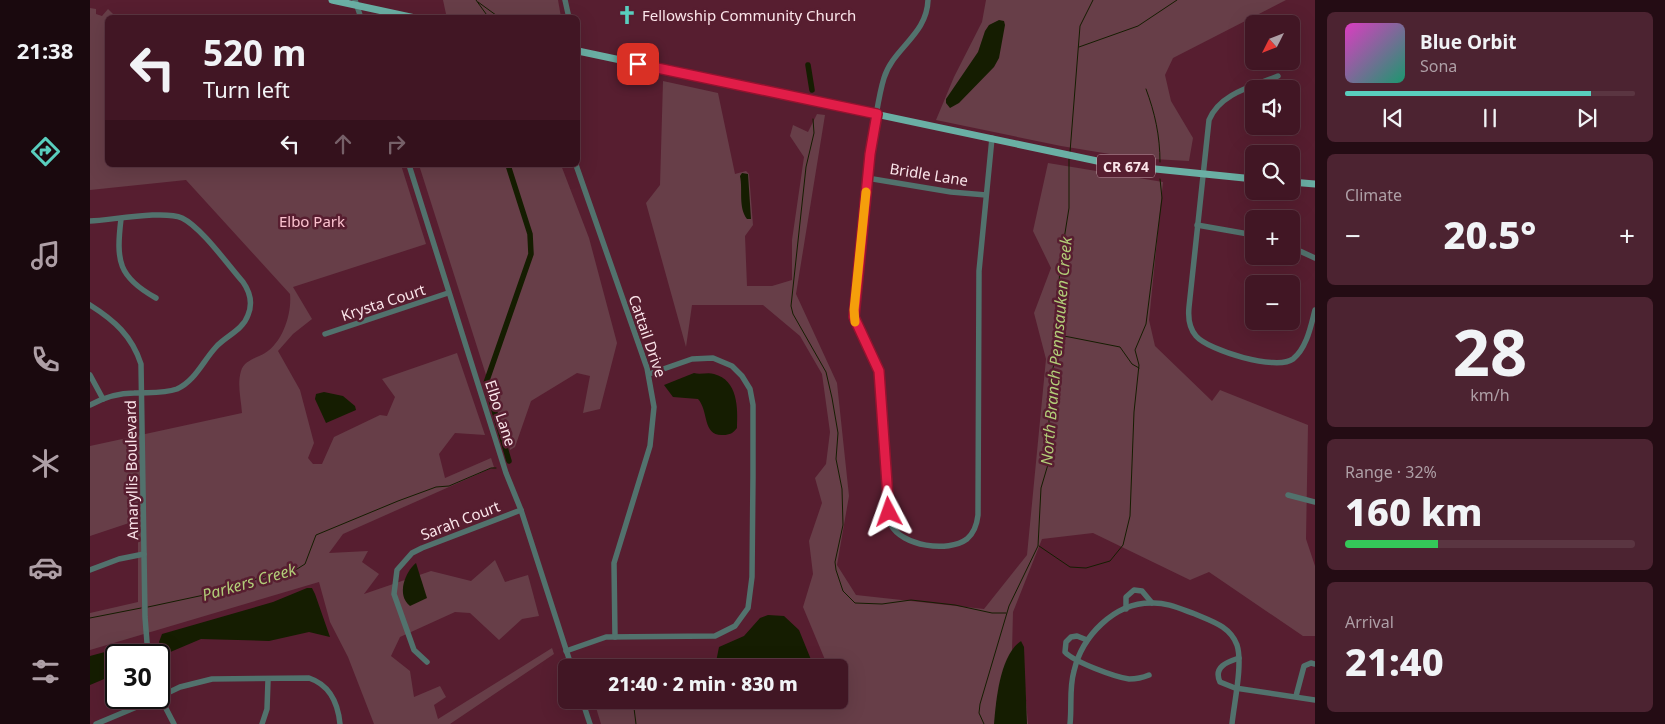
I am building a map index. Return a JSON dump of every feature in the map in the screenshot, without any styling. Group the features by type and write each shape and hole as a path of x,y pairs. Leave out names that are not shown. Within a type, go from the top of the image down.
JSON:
{"main road":[{"path":"332,0 356,3 403,15"},
{"name":"CR 674","path":"580,51 1074,156 1138,168 1245,178"},
{"path":"1300,183 1315,184"}],"street":[{"path":"565,0 568,15"},
{"path":"928,0 928,10 922,24 891,64 884,78 867,178 854,317 879,371 891,525 894,531 904,538 931,545 947,546 961,543 971,535 977,522 979,271 992,138"},
{"path":"356,3 360,15"},
{"path":"1278,76 1236,94 1215,108 1207,126 1188,315 1191,329 1199,340 1269,364 1282,364 1293,359 1301,349 1315,310"},
{"name":"Elbo Lane","path":"410,167 506,473 521,510 569,659"},
{"name":"Cattail Drive","path":"577,167 649,374 653,398 654,427 614,563 615,637"},
{"name":"Bridle Lane","path":"867,178 951,192 986,195"},
{"path":"90,221 166,215 182,218 196,229 243,282 250,297 250,308 243,324 216,347 188,382 170,391 125,393 90,405"},
{"path":"121,219 119,241 124,271 133,284 156,298"},
{"path":"1197,224 1245,233"},
{"path":"1300,251 1315,258"},
{"name":"Krysta Court","path":"324,334 448,293"},
{"name":"Amaryllis Boulevard","path":"90,305 118,325 132,342 141,364 148,644"},
{"path":"566,650 594,640 615,637 715,636 729,630 740,621 748,608 751,593 753,413 750,389 742,376 732,366 713,358 692,359 649,374"},
{"path":"90,375 103,399"},
{"path":"1288,495 1315,502"},
{"name":"Sarah Court","path":"427,662 414,650 394,594 397,570 412,553 422,548 521,510"},
{"path":"90,570 119,559 144,554"},
{"path":"1126,609 1126,597 1134,590 1142,590 1152,603"},
{"path":"1077,724 1070,722 1071,685 1077,660 1087,640 1105,621 1126,609 1152,603 1179,609 1221,626 1235,641 1239,658 1232,724"},
{"path":"1087,640 1074,636 1066,642 1066,652 1077,660 1126,678 1148,675"},
{"path":"1239,658 1222,665 1218,678 1224,685 1315,700"},
{"path":"1296,696 1304,666 1311,663 1315,664"},
{"path":"170,691 206,680 268,680 302,677 321,683 334,698 340,724"},
{"path":"262,724 268,709 268,680"},
{"path":"96,724 109,721 133,709"},
{"path":"166,709 174,724"},
{"path":"585,709 590,724"}],"green space":[{"path":"443,0 558,0 561,15 451,15 446,14"},
{"path":"986,0 1286,0 1257,15 1245,15 1245,21 1173,58 1165,75 1171,101 1193,138 1189,161 1134,158 1061,146 936,120 954,77 982,22"},
{"name":"Elbo Park","path":"90,8 96,9 96,14 102,16 108,9 114,15 105,15 105,167 402,167 426,244 293,287 312,319 293,334 278,351 300,390 314,443 308,458 313,464 322,464 334,437 380,415 387,416 395,397 382,379 457,353 485,435 455,433 439,454 445,478 491,458 494,467 343,534 329,553 368,551 362,562 379,574 364,594 431,571 471,581 495,560 505,582 528,575 539,616 522,619 499,640 470,613 455,612 400,637 391,656 410,671 414,697 440,686 446,697 434,705 438,719 552,648 554,654 450,724 374,724 348,657 330,622 319,582 90,650 90,613 138,602 138,520 90,536 90,446 242,413 239,381 241,371 245,364 265,353 277,342 288,318 290,294 186,180 90,190"},
{"path":"663,81 718,93 735,174 746,171 749,174 753,225 745,236 747,286 772,286 792,280 792,240 804,157 790,136 793,125 808,132 817,114 825,115 796,294 837,383 849,496 837,565 856,595 984,609 1027,555 1046,359 1034,313 1051,268 1033,231 1048,163 1163,182 1149,320 1155,346 1212,401 1220,390 1308,425 1306,539 1315,566 1315,636 1303,636 1209,572 1190,580 1093,533 1042,539 1013,612 1012,651 1021,641 1028,724 601,724 596,709 848,709 848,659 825,659 803,607 813,574 809,541 822,503 815,478 826,464 830,432 822,374 800,336 763,305 692,305 686,347 646,203 660,185"},
{"path":"420,167 562,167 589,238 617,343 600,409 583,413 590,376 577,373 531,401 515,447 510,450"}],"shaded area":[{"path":"999,20 1004,21 1005,25 999,58 994,67 959,103 950,108 946,103 946,99 978,52 989,25"},
{"path":"742,173 748,174 751,219 747,219 744,214 742,204 740,176"},
{"path":"694,373 709,373 722,377 732,388 737,412 737,428 733,432 728,435 716,434 709,427 698,399 673,397 664,385"},
{"path":"324,392 343,396 355,406 356,410 326,423 315,399 316,394"},
{"path":"416,563 427,598 410,606 403,596 403,590 408,572"},
{"path":"307,588 312,588 330,637 309,632 269,641 201,639 170,652 170,644 160,644 159,642 162,634 273,602"},
{"path":"768,615 784,616 799,630 811,659 717,659 719,647 744,636 760,618"},
{"path":"1021,641 1024,647 1027,724 994,724 1000,679 1008,656"},
{"path":"105,652 105,679 90,685 90,656"}],"waterway":[{"name":"Parkers Creek","path":"476,0 487,15"},
{"name":"North Branch Pennsauken Creek","path":"1070,152 1080,26 1093,0"},
{"path":"1079,47 1138,26 1177,0"},
{"name":"Parkers Creek","path":"478,2 496,15"},
{"path":"808,65 812,90"},
{"path":"1146,89 1156,125 1160,162"},
{"path":"813,119 814,133 806,167 791,306 793,314 826,372 832,398 838,433 836,459 842,489 843,525 835,562 843,591 855,603 882,604 911,600 955,605 992,613 1006,613"},
{"name":"North Branch Pennsauken Creek","path":"984,724 979,713 980,704 1009,606 1038,546 1041,488 1049,461 1049,418 1053,368 1059,343 1056,317 1061,258 1069,208 1069,159"},
{"name":"Parkers Creek","path":"509,167 530,234 531,254 486,383 509,461"},
{"path":"1039,546 1070,567 1086,568 1110,561 1123,545 1130,516 1134,412 1139,365 1135,350 1146,324 1162,198 1160,179"},
{"path":"1059,335 1120,347 1132,364 1139,368"},
{"name":"Parkers Creek","path":"148,607 204,595 233,585 297,569 305,564 316,535 398,501 436,487 449,486 491,468 496,468"},
{"name":"Parkers Creek","path":"90,618 141,608"},
{"path":"634,709 636,724"}],"slow traffic":[{"path":"855,322 854,310 866,192"}],"place":[{"name":"Fellowship Community Church","path":"627,15"}],"route":[{"path":"638,64 877,114 870,154 854,317 872,352 879,371 889,512"}]}
